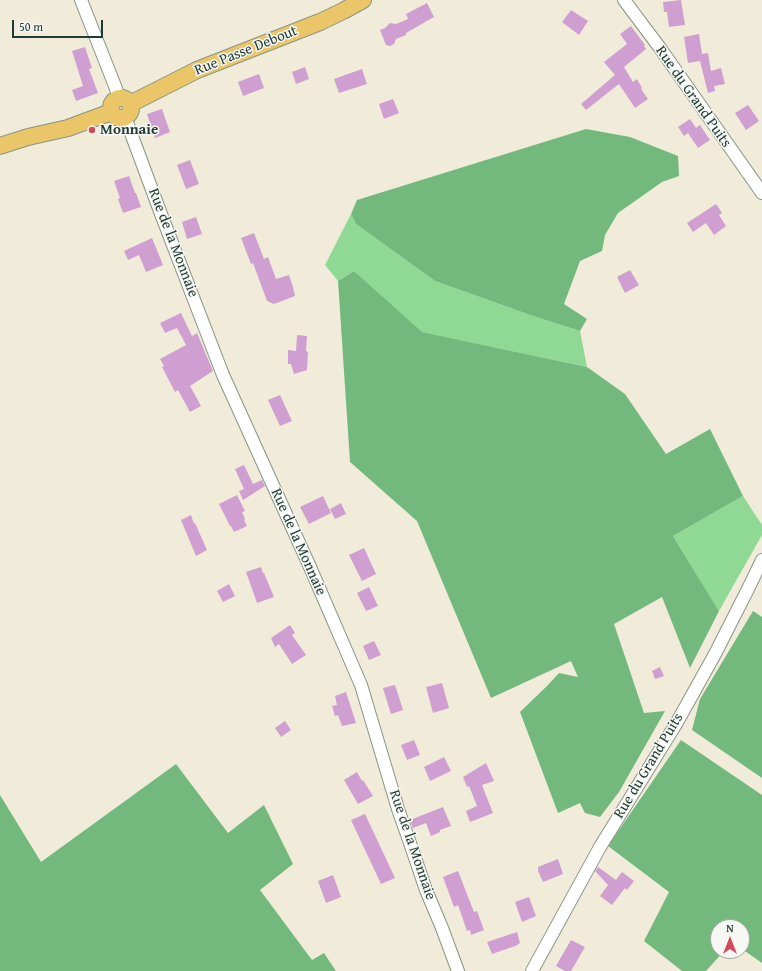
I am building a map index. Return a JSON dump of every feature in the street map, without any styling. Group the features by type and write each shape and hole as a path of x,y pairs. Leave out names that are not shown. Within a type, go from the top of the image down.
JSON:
{"main road":[{"name":"Rue Passe Debout","path":"0,146 68,128 121,108 197,70 320,22 363,0"}],"street":[{"name":"Rue de la Monnaie","path":"81,0 115,86 121,108 161,214 224,375 361,685 398,809 426,890 458,971"},
{"name":"Rue du Grand Puits","path":"624,0 660,48 762,194"},
{"name":"Rue du Grand Puits","path":"532,971 600,847 676,724 748,590 762,560"}],"green space":[{"path":"586,129 630,137 678,156 679,176 662,182 618,213 605,235 602,251 580,261 564,304 587,319 580,331 435,281 356,224 351,214 357,200"},
{"path":"351,214 356,224 435,281 580,331 587,367 421,332 354,271 338,281 325,265"},
{"path":"354,271 422,332 587,367 625,394 666,454 710,429 743,496 673,536 719,611 690,668 662,597 614,624 644,713 665,711 619,792 600,817 585,813 580,803 558,813 520,712 559,673 578,677 571,661 491,698 417,521 350,462 338,281"},
{"path":"743,496 762,525 762,535 719,611 673,536"},
{"path":"753,611 762,617 762,778 692,730 700,699"},
{"path":"681,740 762,795 762,963 750,955 750,919 710,919 710,959 717,959 706,971 682,971 644,941 669,892 608,846"},
{"path":"176,764 228,833 264,805 293,864 260,890 312,960 324,953 336,971 0,971 0,795 41,862"}],"building":[{"path":"681,0 685,25 669,27 667,12 664,12 663,2"},
{"path":"427,3 434,17 406,33 406,35 396,39 394,44 390,46 386,45 380,30 385,28 390,23 396,24 408,19 406,14"},
{"path":"571,10 588,21 579,35 562,22"},
{"path":"631,26 645,45 644,46 646,49 624,67 633,82 637,79 642,88 641,89 648,99 635,108 619,84 586,110 581,104 615,75 604,62 627,44 620,34"},
{"path":"699,34 702,54 708,53 711,71 721,68 725,84 714,86 715,91 708,93 700,61 688,63 684,37"},
{"path":"85,47 92,68 89,69 98,93 76,101 72,90 83,86 72,51"},
{"path":"305,67 309,79 296,84 292,72"},
{"path":"362,69 367,84 339,93 334,79"},
{"path":"259,74 264,88 243,96 238,82"},
{"path":"393,99 399,113 384,119 379,104"},
{"path":"748,105 759,121 746,130 735,113"},
{"path":"162,109 170,132 155,138 147,114"},
{"path":"690,119 696,128 700,125 710,140 698,148 688,133 684,136 678,127"},
{"path":"190,160 199,184 186,189 177,165"},
{"path":"129,176 141,207 123,213 114,181"},
{"path":"716,204 722,213 719,215 726,226 714,235 706,223 693,232 687,223"},
{"path":"196,217 202,234 187,239 182,222"},
{"path":"254,233 264,259 268,257 276,279 289,275 295,296 274,304 267,301 253,263 251,264 241,238"},
{"path":"152,238 163,265 146,272 139,255 128,260 124,251"},
{"path":"630,270 639,285 625,293 617,277"},
{"path":"181,313 192,336 197,333 213,371 190,386 201,406 190,412 178,390 175,392 162,367 164,366 160,359 186,345 177,328 165,333 160,323"},
{"path":"297,335 307,336 307,370 294,374 291,364 288,364 288,350 296,351"},
{"path":"280,395 292,421 280,426 268,400"},
{"path":"244,465 253,484 262,480 265,486 243,500 239,491 244,489 235,469"},
{"path":"237,495 245,511 242,512 247,526 234,532 219,504"},
{"path":"323,496 331,513 309,524 300,507"},
{"path":"341,503 346,514 335,519 330,509"},
{"path":"191,515 207,550 196,556 181,520"},
{"path":"364,548 376,574 362,581 349,555"},
{"path":"261,567 274,597 257,603 246,572"},
{"path":"229,584 235,596 223,602 217,591"},
{"path":"369,587 378,606 366,611 357,593"},
{"path":"290,625 295,633 292,635 306,655 292,664 279,644 275,647 271,638"},
{"path":"374,641 381,655 369,660 363,646"},
{"path":"660,667 664,676 655,679 652,671"},
{"path":"442,683 449,708 433,713 426,687"},
{"path":"395,685 403,710 391,714 383,688"},
{"path":"346,692 356,723 342,726 338,715 335,716 332,706 337,705 335,696"},
{"path":"285,721 291,730 281,737 275,728"},
{"path":"414,740 420,755 407,760 401,745"},
{"path":"444,757 451,771 430,781 424,767"},
{"path":"486,763 494,781 482,785 493,813 470,822 466,811 477,806 469,786 467,787 463,777"},
{"path":"357,772 373,796 358,804 344,780"},
{"path":"443,807 451,826 440,830 440,832 431,836 426,823 413,828 410,820"},
{"path":"365,814 395,878 381,884 351,820"},
{"path":"558,859 563,874 543,882 538,871 538,867"},
{"path":"598,867 616,880 622,872 634,881 627,890 625,888 612,905 600,896 608,885 595,871"},
{"path":"458,871 474,912 477,911 484,930 471,935 470,930 467,931 458,905 454,907 443,877"},
{"path":"333,875 341,897 326,903 318,881"},
{"path":"529,897 536,916 522,922 515,902"},
{"path":"517,932 520,943 518,945 492,954 487,942"},
{"path":"571,940 585,947 571,971 565,971 556,966"}],"place":[{"name":"Monnaie","path":"92,130"}]}
